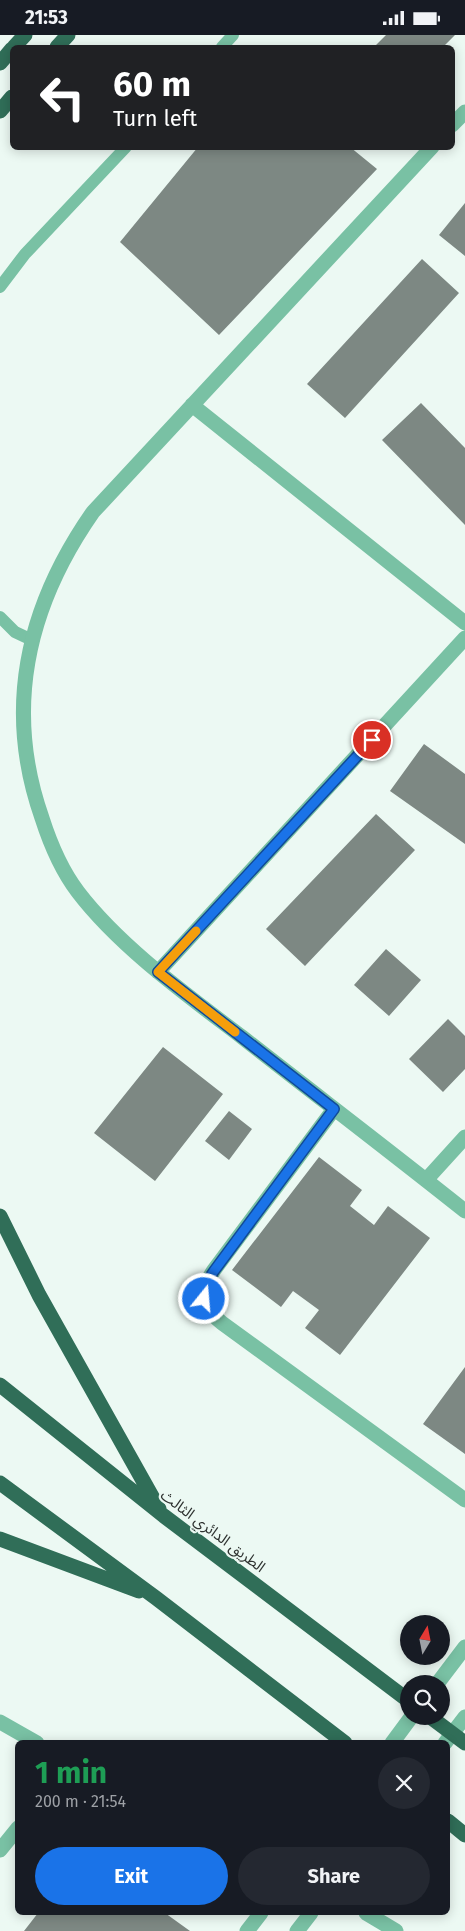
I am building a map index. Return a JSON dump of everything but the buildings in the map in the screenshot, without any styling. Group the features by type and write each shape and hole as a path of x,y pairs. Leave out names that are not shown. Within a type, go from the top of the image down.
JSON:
{"highway":[{"path":"16,45 25,35"},
{"path":"59,45 68,35"},
{"path":"0,63 10,51"},
{"path":"0,119 6,104"},
{"path":"0,1216 39,1295 164,1516"},
{"name":"الطريق الدائري الثالث","path":"0,1385 164,1516 400,1694"},
{"path":"0,1483 156,1598 341,1740"},
{"path":"0,1539 156,1598"},
{"path":"441,1725 465,1743"},
{"path":"450,1823 465,1835"}],"street":[{"path":"455,122 465,112"},
{"path":"429,150 94,511 73,541 56,572 42,605 32,640 26,675 25,743 29,774 48,835 77,891 101,918 158,972 465,1211"},
{"path":"192,405 465,623"},
{"path":"158,972 465,638"},
{"path":"334,1109 214,1271 206,1283 204,1299 210,1313 222,1323 465,1500"},
{"path":"426,1180 465,1137"},
{"path":"444,1675 465,1647"},
{"path":"447,1740 465,1717"},
{"path":"0,1722 32,1740"},
{"path":"394,1740 405,1725"},
{"path":"0,1850 15,1832"},
{"path":"247,1931 259,1915"},
{"path":"297,1931 309,1915"},
{"path":"369,1915 396,1931"}],"lane":[{"path":"224,45 233,35"},
{"path":"0,287 25,254 123,150"},
{"path":"0,617 15,632 32,640"}],"slow traffic":[{"path":"196,931 158,972 235,1032"}],"route":[{"path":"204,1299 206,1283 214,1271 334,1109 158,972 372,740"}]}
